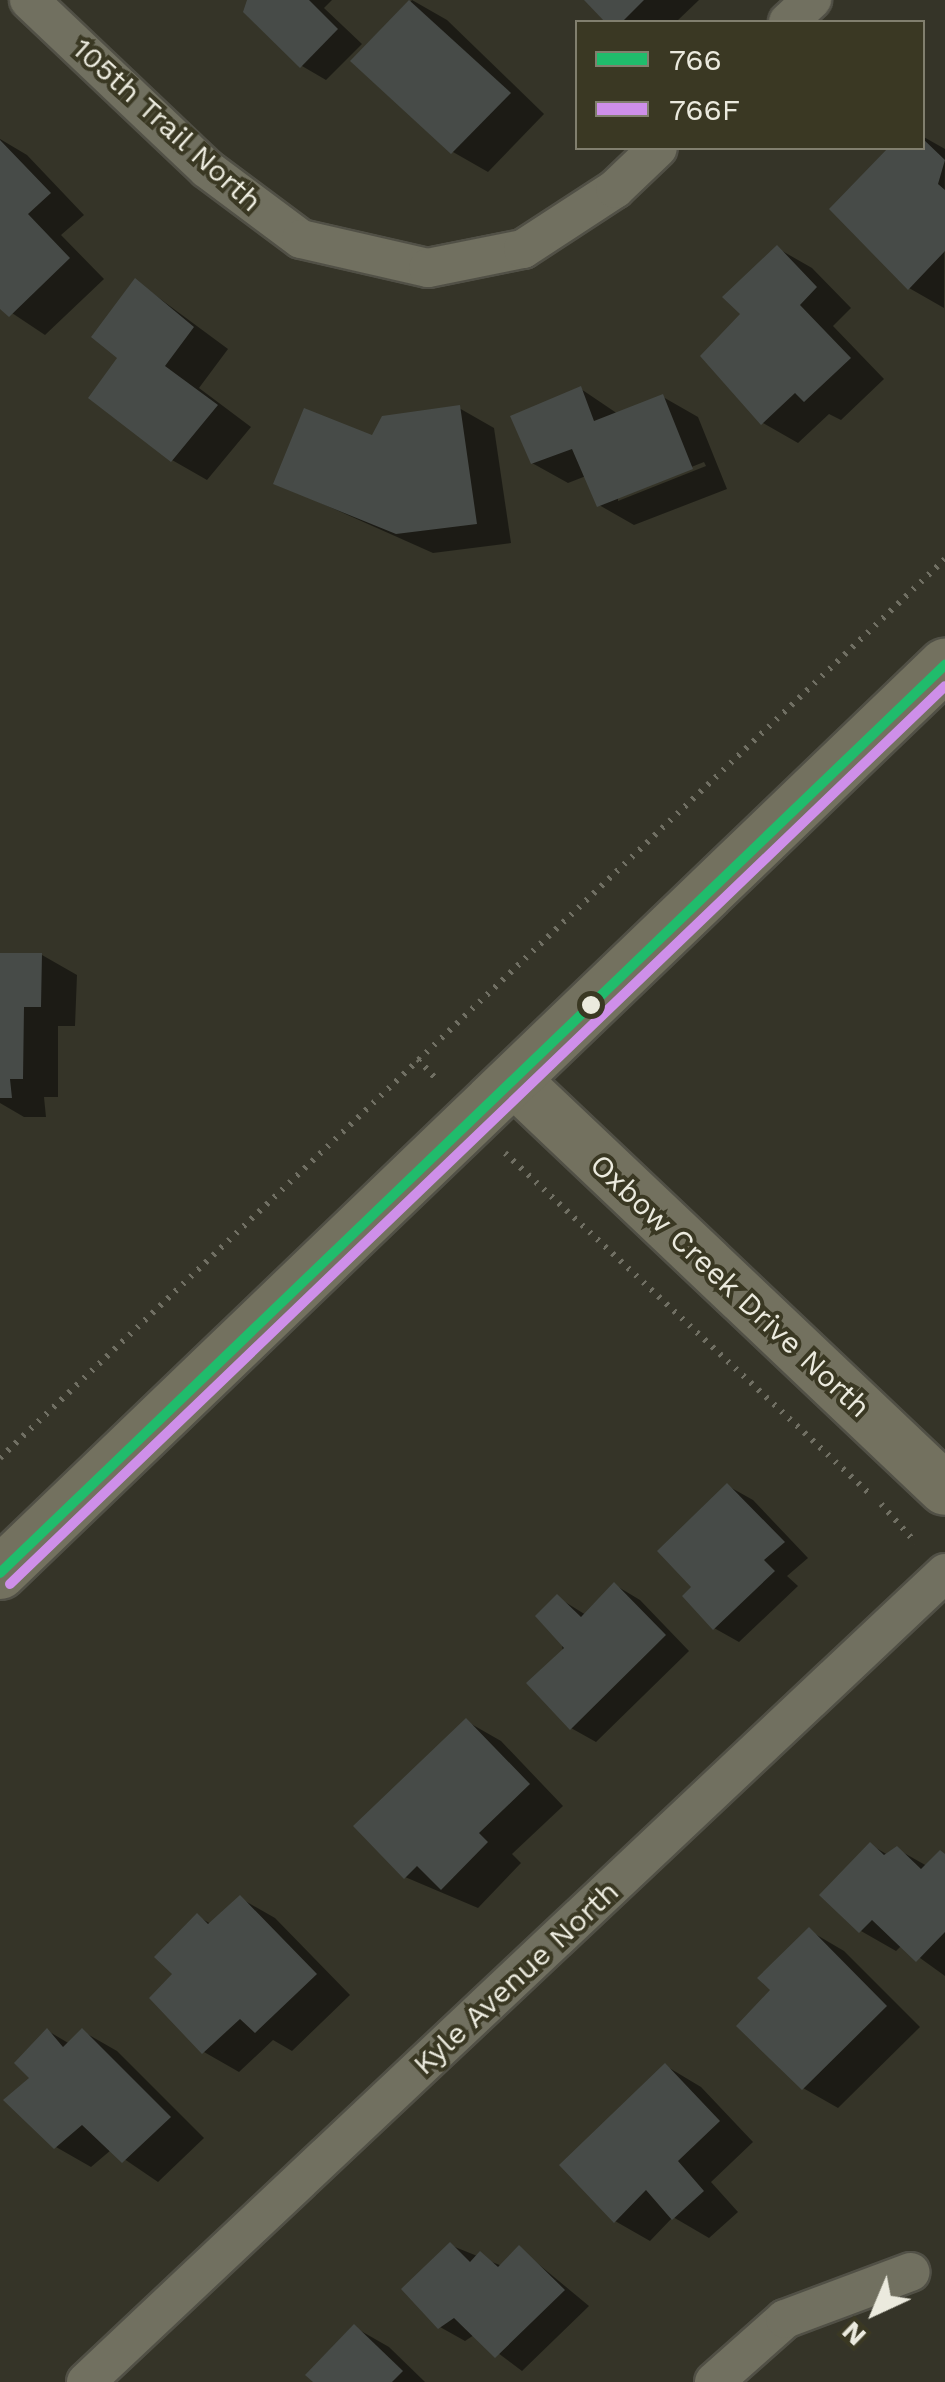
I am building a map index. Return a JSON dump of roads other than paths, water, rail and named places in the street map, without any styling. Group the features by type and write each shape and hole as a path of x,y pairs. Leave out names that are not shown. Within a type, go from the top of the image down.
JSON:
{"main road":[{"path":"0,1573 516,1082 945,666"},
{"name":"Oxbow Creek Drive North","path":"516,1082 945,1489"}],"street":[{"name":"105th Trail North","path":"29,0 207,169 301,239 428,268 524,249 615,189 656,150"},
{"path":"790,20 812,0"},
{"name":"Kyle Avenue North","path":"86,2382 945,1573"},
{"path":"714,2382 784,2319 911,2272"}]}
